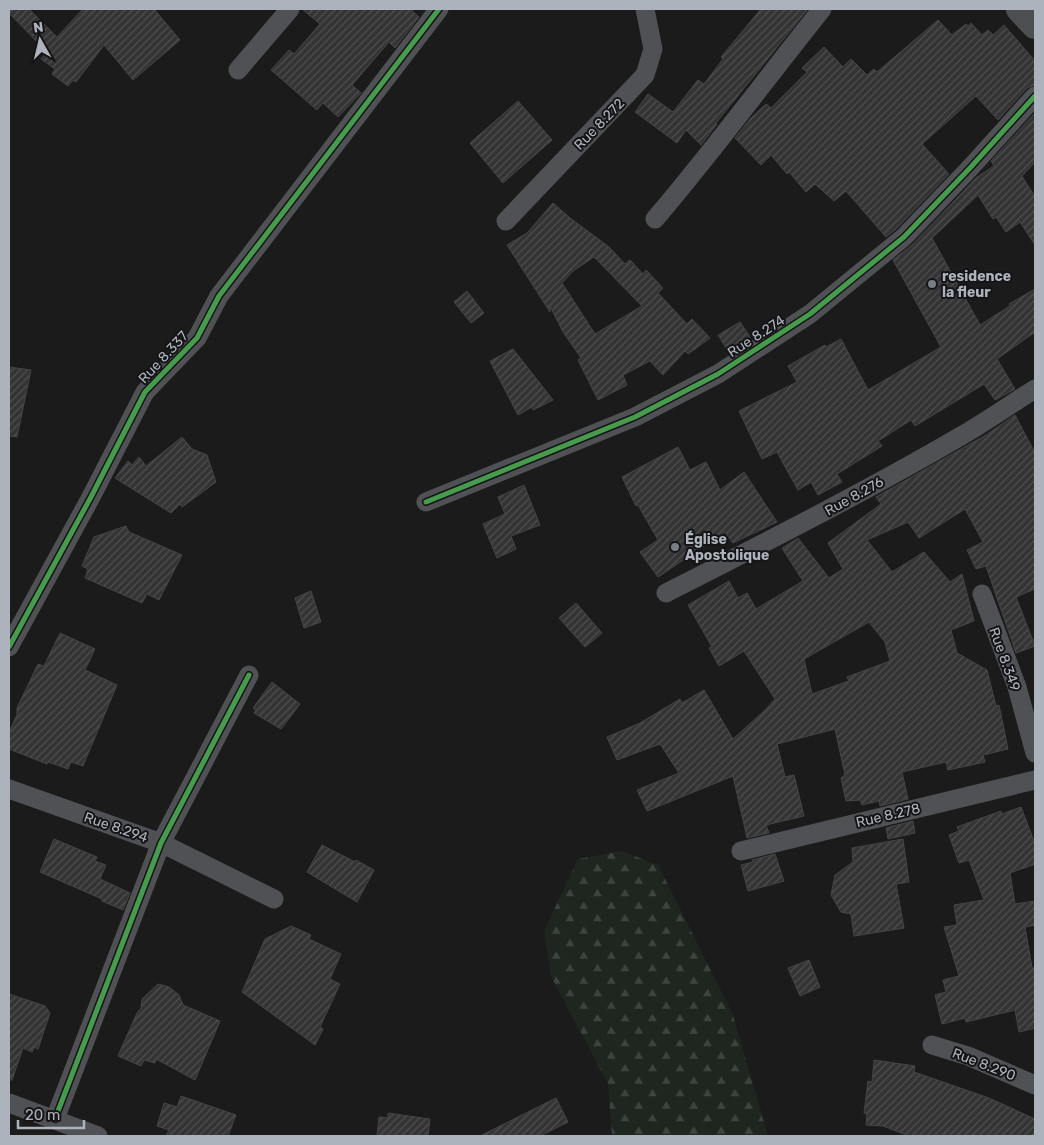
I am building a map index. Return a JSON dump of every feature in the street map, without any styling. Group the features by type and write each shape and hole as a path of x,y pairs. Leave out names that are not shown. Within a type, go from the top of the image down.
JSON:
{"highway":[{"path":"1020,9 1035,25"}],"street":[{"path":"238,70 290,9"},
{"name":"Rue 8.337","path":"10,640 91,497 145,392 197,338 219,296 439,9"},
{"name":"Rue 8.272","path":"506,222 645,75 652,49 645,9"},
{"path":"655,219 693,175 738,114 822,9"},
{"name":"Rue 8.274","path":"426,502 634,417 718,374 802,320 904,237 1035,96"},
{"name":"Rue 8.276","path":"666,593 798,526 880,481 962,435 1035,389"},
{"name":"Rue 8.349","path":"982,594 1017,687 1035,752"},
{"path":"55,1119 161,843 249,675"},
{"name":"Rue 8.278","path":"741,851 1035,780"},
{"name":"Rue 8.294","path":"9,789 161,843 274,899"},
{"name":"Rue 8.290","path":"932,1045 968,1056 1035,1085"},
{"path":"9,1102 98,1136"}],"green space":[{"path":"622,851 658,865 733,1015 768,1136 612,1136 608,1084 551,976 544,931 578,859"}],"building":[{"path":"9,9 29,9 57,37 83,9 154,9 180,40 133,80 104,45 76,82 73,80 68,86 52,74 55,69 41,59 47,52 9,13"},
{"path":"302,9 410,9 419,17 395,48 389,42 352,85 361,93 338,117 323,103 317,110 271,70 289,50 294,54 320,24"},
{"path":"761,9 808,9 716,123 701,145 686,130 677,143 635,112 648,94 673,112 698,80 704,84 723,59 721,57"},
{"path":"938,20 952,35 966,24 968,26 971,23 982,35 988,30 993,35 1004,25 1035,61 1035,85 1027,88 998,120 976,96 922,144 949,174 886,237 846,191 834,201 815,184 806,192 771,155 761,165 735,138 751,118 766,104 771,108 807,72 802,68 824,47 843,67 851,59 867,75 874,69 877,72"},
{"path":"518,101 552,140 503,183 470,143"},
{"path":"1035,113 1035,162 1022,176 1035,197 1035,245 1020,222 1006,232 996,217 993,219 978,195 932,238 980,325 1010,306 1009,304 1035,289 1035,332 997,359 1015,389 995,400 984,384 915,426 911,420 878,441 882,446 837,474 842,482 818,495 811,482 798,490 777,452 762,459 739,411 797,382 788,366 825,345 826,347 841,339 868,390 941,347 893,260 912,245 977,177 994,166 991,161"},
{"path":"553,203 609,247 625,264 630,260 643,274 646,270 663,288 658,293 687,324 692,319 710,338 688,354 685,351 663,375 650,361 623,375 627,385 598,400 578,360 581,358 563,332 550,306 550,312 507,245 527,233","holes":["594,257 642,306 595,334 562,283 573,271"]},
{"path":"467,291 484,313 471,323 454,302"},
{"path":"740,322 750,337 728,351 718,335"},
{"path":"513,349 553,400 533,410 532,407 518,415 490,361"},
{"path":"9,367 31,370 17,437 9,436"},
{"path":"1015,415 1035,453 1035,589 1016,597 1035,646 1016,653 986,566 976,569 967,550 983,542 965,509 919,538 908,522 867,540 892,572 924,552 950,582 962,574 974,621 951,630 957,653 987,670 996,706 999,705 1008,749 983,755 985,762 948,770 946,762 902,772 908,799 880,806 879,801 862,805 860,800 846,801 841,778 845,775 835,729 777,744 785,777 794,775 804,816 766,825 769,833 747,838 733,776 647,811 637,790 679,773 660,744 617,760 607,737 640,723 680,699 682,703 704,690 733,739 775,699 744,651 719,666 709,648 712,647 688,605 729,581 738,598 747,593 756,609 803,581 782,548 798,538 829,578 843,569 828,543 881,504 876,497 986,435","holes":["869,622 885,642 890,661 847,677 849,681 812,694 804,659"]},
{"path":"182,437 192,449 207,455 216,482 182,507 180,504 171,513 115,478 128,461 132,465 139,457 146,466"},
{"path":"678,447 690,470 706,462 720,490 744,472 777,522 733,543 725,532 658,577 640,552 658,540 638,505 636,506 622,477"},
{"path":"524,485 540,525 511,536 516,549 497,558 483,524 505,514 498,497"},
{"path":"126,526 129,532 182,555 159,600 147,594 142,603 85,578 88,569 82,566 94,537"},
{"path":"311,591 321,622 304,628 295,598"},
{"path":"576,603 602,633 585,647 559,618"},
{"path":"60,633 95,649 85,670 117,685 83,766 71,762 68,769 48,762 47,764 9,749 9,732 17,715 17,708 38,664 44,666"},
{"path":"272,682 300,704 281,729 254,713 256,710 253,708"},
{"path":"1021,807 1035,844 1035,864 1010,873 1015,904 1035,901 1035,925 1025,927 1032,968 1035,968 1035,1028 1019,1032 1015,1010 966,1022 965,1018 942,1024 935,995 946,992 943,980 959,976 944,927 957,925 954,905 984,900 969,860 959,863 949,835 959,831 957,827 1001,811 1002,814"},
{"path":"913,821 915,833 888,839 886,828"},
{"path":"54,839 97,857 95,861 106,865 100,879 130,893 123,910 40,872"},
{"path":"903,839 909,882 896,884 904,928 854,936 851,914 841,912 831,895 835,875 853,862 852,848"},
{"path":"322,845 374,870 357,902 307,872"},
{"path":"775,854 784,881 748,891 741,865"},
{"path":"291,926 311,935 309,939 341,954 330,979 340,984 320,1027 323,1029 315,1045 242,992 265,939"},
{"path":"809,960 820,987 800,996 788,968"},
{"path":"158,984 169,987 179,995 183,1005 220,1021 195,1080 156,1059 155,1063 144,1060 141,1066 118,1056 141,1008 142,999"},
{"path":"9,994 45,1006 50,1013 38,1049 34,1047 32,1052 23,1048 12,1080 9,1080"},
{"path":"874,1060 915,1066 914,1072 989,1098 1035,1119 1035,1136 909,1136 883,1126 866,1125 867,1114 864,1113 868,1081 872,1082"},
{"path":"181,1096 236,1115 228,1136 166,1136 169,1130 157,1126 164,1103 177,1107"},
{"path":"556,1098 568,1122 540,1136 480,1136"},
{"path":"388,1113 430,1119 428,1136 377,1136 379,1117 388,1118"}],"cycle path":[{"path":"9,647 91,497 145,392 197,338 219,296 439,9"},
{"path":"426,502 635,417 718,374 810,314 904,237 1035,96"},
{"path":"55,1119 161,843 249,675"}],"place":[{"name":"residence la fleur","path":"932,284"},
{"name":"Église Apostolique","path":"675,547"}]}
